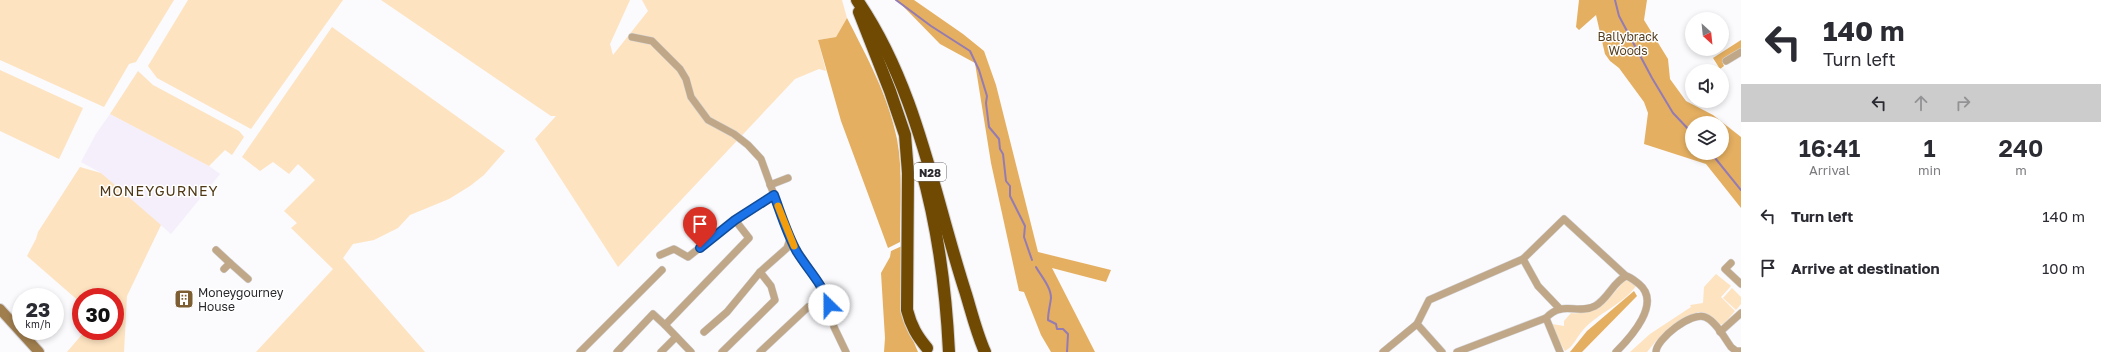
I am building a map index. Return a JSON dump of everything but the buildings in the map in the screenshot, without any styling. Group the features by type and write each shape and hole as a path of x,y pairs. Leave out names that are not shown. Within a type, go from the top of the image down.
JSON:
{"highway":[{"name":"N28","path":"857,0 890,74 923,174 940,257 946,300 948,347"},
{"name":"N28","path":"857,0 860,16 881,66 905,135 908,173 907,310 910,324 930,350"},
{"name":"N28","path":"857,0 884,46 906,96 921,141 949,241 985,352"}],"street":[{"path":"632,37 652,41 680,69 686,79 691,97 708,120 734,134 754,150 761,159 790,239 797,252 826,294 834,327 846,352"},
{"path":"1726,61 1741,52"},
{"path":"770,185 788,178"},
{"path":"660,255 674,249 688,257 735,220 774,195"},
{"path":"665,325 749,238 735,220"},
{"path":"1383,352 1417,324 1429,300 1437,295 1523,259 1564,220 1626,276 1644,288 1647,308 1640,321 1616,352"},
{"path":"704,332 727,312 760,272 787,248 790,239"},
{"path":"216,250 248,279"},
{"path":"1523,259 1538,286 1560,309"},
{"path":"224,269 230,263"},
{"path":"1731,263 1726,269 1741,284"},
{"path":"580,352 662,270"},
{"path":"722,352 775,300 771,286 760,272"},
{"path":"1457,352 1546,318 1560,309 1582,310 1595,306 1626,276"},
{"path":"760,352 806,309 797,305"},
{"path":"0,309 39,352"},
{"path":"1720,332 1741,313"},
{"path":"617,352 653,314 691,352"},
{"path":"1656,352 1659,341 1694,316 1706,317 1731,347 1736,351 1741,351"},
{"path":"1546,318 1560,352"},
{"path":"1417,324 1442,352"},
{"path":"661,352 676,337"}],"shaded area":[{"path":"0,0 174,0 136,62 129,64 104,107 0,60"},
{"path":"188,0 343,0 251,129 157,78 148,66"},
{"path":"381,0 630,0 610,44 613,55 648,11 642,0 842,0 847,18 836,37 818,40 826,71 819,69 795,79 618,267 535,139 556,116 551,116"},
{"path":"332,27 505,151 484,175 470,186 449,199 410,215 398,228 374,240 353,244 343,258 425,352 256,352 333,269 291,228 297,223 284,211 315,180 298,164 289,174 273,162 260,171 242,157"},
{"path":"0,70 83,108 59,159 0,131"},
{"path":"138,71 153,85 239,131 244,137 232,155 225,150 209,166 110,114"},
{"path":"110,114 209,166 220,174 171,234 101,173 81,162 96,134"},
{"path":"80,167 101,173 161,225 127,296 124,352 67,352 77,340 124,340 124,288 72,288 72,295 27,256 38,232"},
{"path":"1716,274 1731,286 1721,297 1735,311 1724,324 1719,325 1706,313 1698,312 1656,341 1647,352 1630,352 1650,334 1691,307 1690,305 1703,303 1704,287"},
{"path":"1626,279 1636,286 1617,304 1589,324 1571,347 1565,351 1554,333 1552,324 1564,326 1564,321 1571,313 1589,311 1603,304"},
{"path":"1732,288 1741,297 1741,304 1736,310 1723,298"}],"green space":[{"path":"897,0 914,0 963,34 984,51 996,85 1038,252 1111,270 1106,282 1052,268 1095,352 1051,352 1041,335 1024,292 1019,291 991,163 975,63 940,44"},
{"name":"Ballybrack Woods","path":"1579,0 1647,0 1644,20 1668,59 1670,79 1685,100 1685,108 1700,108 1714,116 1685,116 1685,157 1644,144 1648,113 1644,102 1619,68 1610,61 1605,54 1596,15 1579,30 1576,27"},
{"path":"847,18 882,92 897,139 901,177 900,242 888,248 841,121 818,40 836,37"},
{"path":"1741,40 1741,49 1722,61 1723,64 1717,64 1713,58 1716,56 1729,56 1729,48"},
{"name":"Ballybrack Woods","path":"1729,128 1741,137 1741,208 1706,164 1694,160 1729,160"},
{"path":"902,246 905,321 918,352 884,352 885,338 881,273 890,257 891,251"},
{"path":"1634,291 1637,296 1582,352 1570,352 1587,331"}],"waterway":[{"path":"896,0 931,26 970,51 979,70 987,96 986,103 989,127 999,139 1000,149 1003,154 1006,181 1010,186 1010,196 1025,226 1024,237 1032,260"},
{"path":"1615,0 1619,16 1652,78 1673,113 1685,126"},
{"path":"1717,160 1741,190"},
{"path":"1036,267 1048,286 1051,294 1048,320 1056,324 1057,329 1063,329 1068,334 1067,352"}],"slow traffic":[{"path":"778,206 794,246"}],"place":[{"name":"Moneygourney House","path":"184,299"}],"district":[{"name":"MONEYGURNEY","path":"159,190"}],"route":[{"path":"700,248 735,220 774,195 790,239 807,267 819,282 826,294 829,305"}]}
